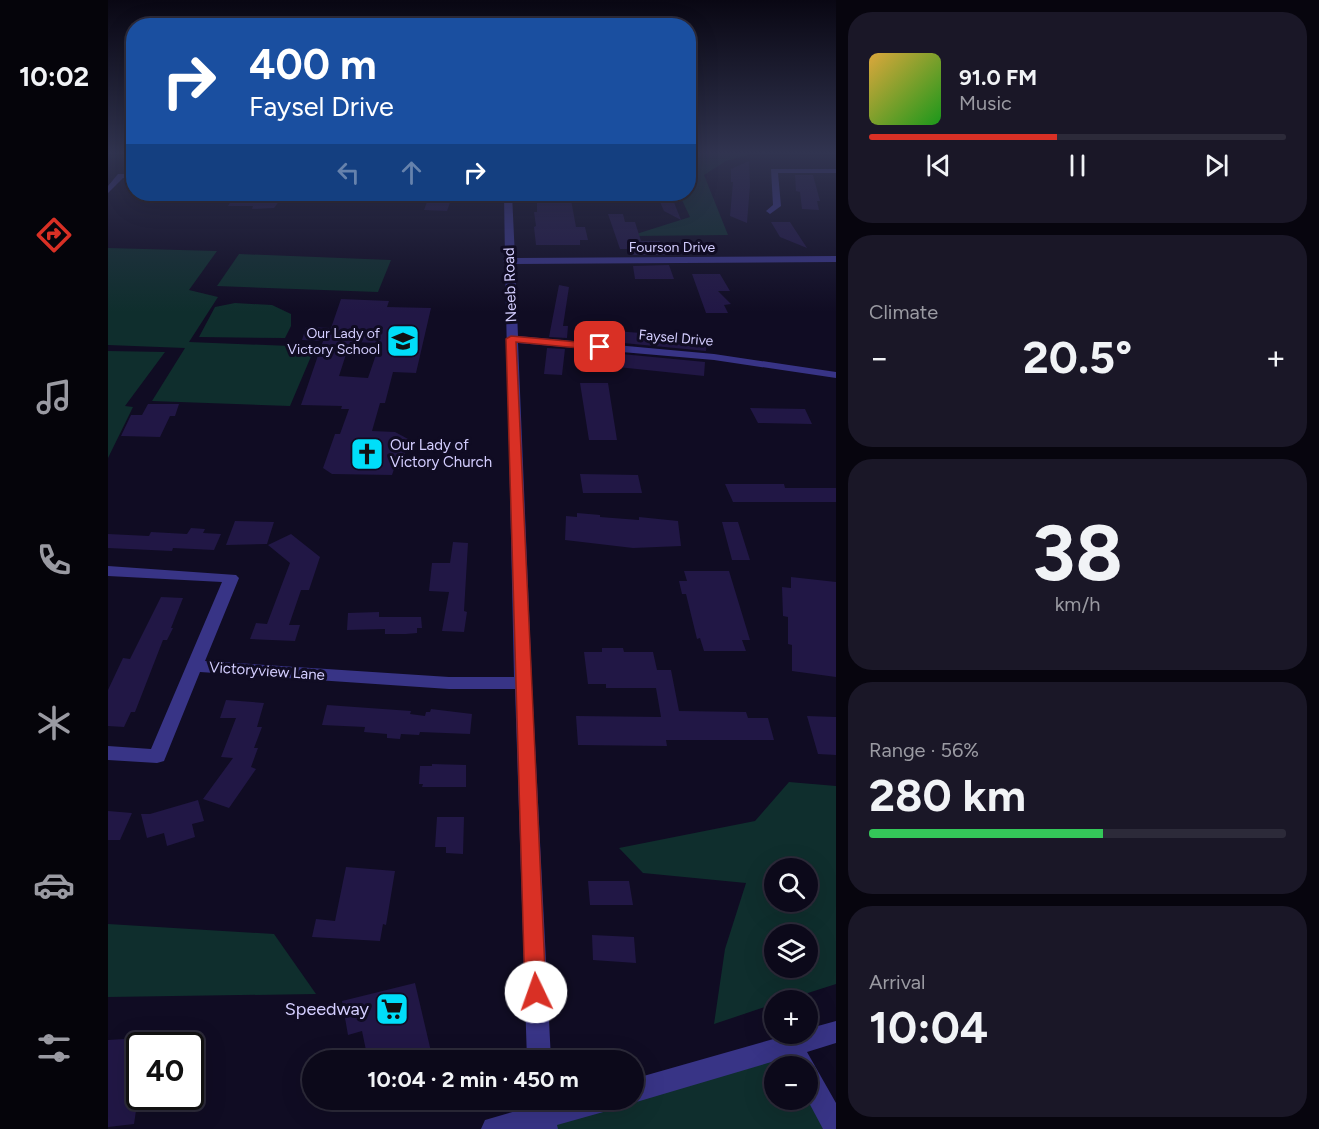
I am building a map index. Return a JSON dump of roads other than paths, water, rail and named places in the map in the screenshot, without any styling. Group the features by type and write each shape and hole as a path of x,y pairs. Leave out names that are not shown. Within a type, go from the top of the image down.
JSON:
{"street":[{"name":"Neeb Road","path":"507,207 538,1050"},
{"path":"770,211 776,207"},
{"name":"Fourson Drive","path":"508,261 836,259"},
{"name":"Faysel Drive","path":"511,339 714,357 836,375"},
{"name":"Victoryview Lane","path":"108,571 231,578 195,666 449,683 523,683"},
{"path":"108,753 157,756 195,666"},
{"path":"644,1088 836,1032"},
{"path":"791,1045 797,1056"},
{"path":"818,1095 836,1128"},
{"path":"494,1129 564,1110"}],"place":[{"name":"Our Lady of Victory School","path":"403,341"},
{"name":"Our Lady of Victory Church","path":"367,454"},
{"name":"Speedway","path":"392,1009"}]}
